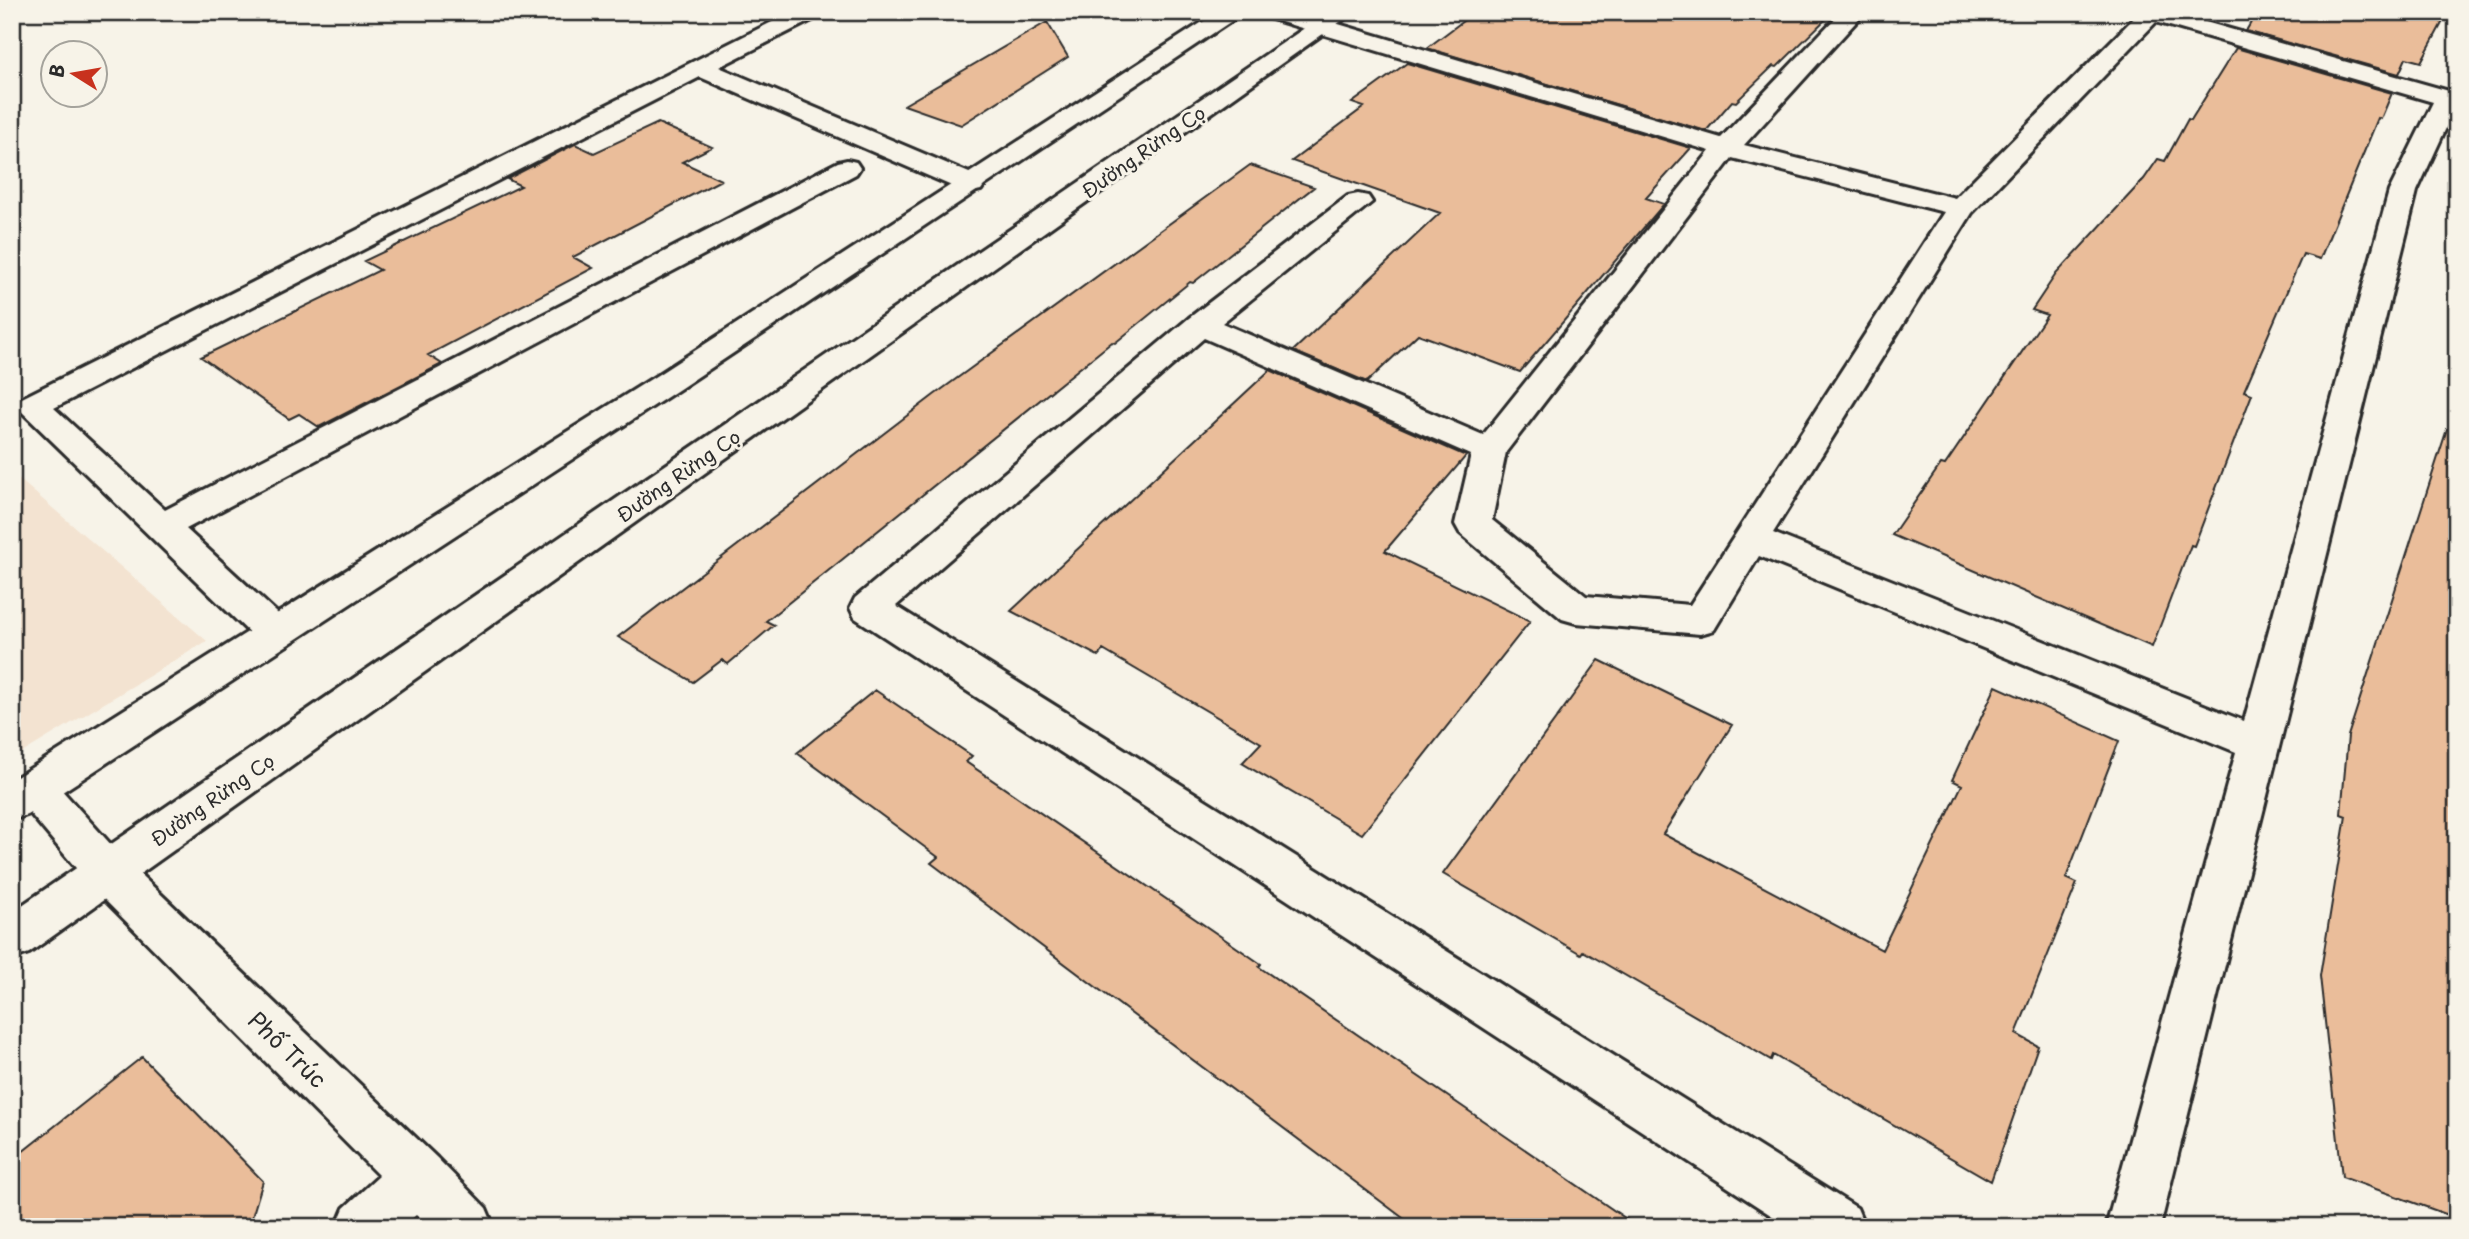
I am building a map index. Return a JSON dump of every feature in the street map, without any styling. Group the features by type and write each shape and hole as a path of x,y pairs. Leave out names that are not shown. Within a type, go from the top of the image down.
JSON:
{"street":[{"path":"275,634 32,406 810,12"},
{"path":"23,795 1234,12"},
{"path":"1273,12 1332,20 1726,148 1961,208"},
{"path":"1854,12 1726,148 1489,450 1473,524 1576,609 1700,620 1961,208 2152,13 2452,90 2403,191 2133,1227"},
{"name":"Đường Rừng Cọ","path":"12,937 1332,20"},
{"path":"700,68 971,184"},
{"path":"161,527 847,169"},
{"path":"1358,202 1200,325 869,608 1838,1227"},
{"path":"1200,325 1489,450"},
{"path":"1752,539 2259,744"},
{"name":"Phố Trúc","path":"23,795 107,872 467,1227"},
{"path":"363,1227 418,1177"}],"shaded area":[{"path":"12,473 207,641 12,759"}],"building":[{"path":"1475,12 1833,12 1777,67 1773,66 1736,102 1732,101 1706,131 1427,48"},
{"path":"2257,12 2448,12 2421,62 2406,58 2399,74 2246,31"},
{"path":"1047,22 1068,57 961,125 904,105"},
{"path":"2236,48 2392,93 2381,119 2378,118 2320,259 2303,254 2244,391 2252,394 2152,647 1892,535 1941,464 1945,465 2047,315 2032,310 2056,274 2144,179 2158,159 2165,161 2188,119 2191,120"},
{"path":"1407,63 1691,148 1646,198 1664,204 1520,372 1418,334 1367,382 1293,351 1440,213 1292,161 1364,107 1352,103"},
{"path":"658,123 712,147 682,162 721,180 573,257 593,268 428,355 442,364 319,427 299,414 289,419 201,357 380,270 364,261 521,186 507,179 575,144 594,153"},
{"path":"1250,165 1314,187 1115,343 1112,342 766,621 774,625 728,664 722,660 693,682 618,637 934,395"},
{"path":"1270,370 1466,456 1385,551 1530,621 1362,834 1242,763 1261,743 1103,650 1098,656 1011,611"},
{"path":"2447,429 2457,430 2457,1218 2342,1177 2320,976 2346,816 2341,814 2348,736"},
{"path":"1599,660 1732,725 1663,834 1882,950 1962,785 1952,780 1996,686 2119,741 2066,878 2077,883 2016,1034 2038,1046 1991,1181 1773,1055 1771,1060 1443,874"},
{"path":"875,690 972,756 966,762 1638,1227 1415,1227 931,863 938,857 797,753"},
{"path":"142,1057 263,1181 249,1227 12,1227 12,1160"}]}
